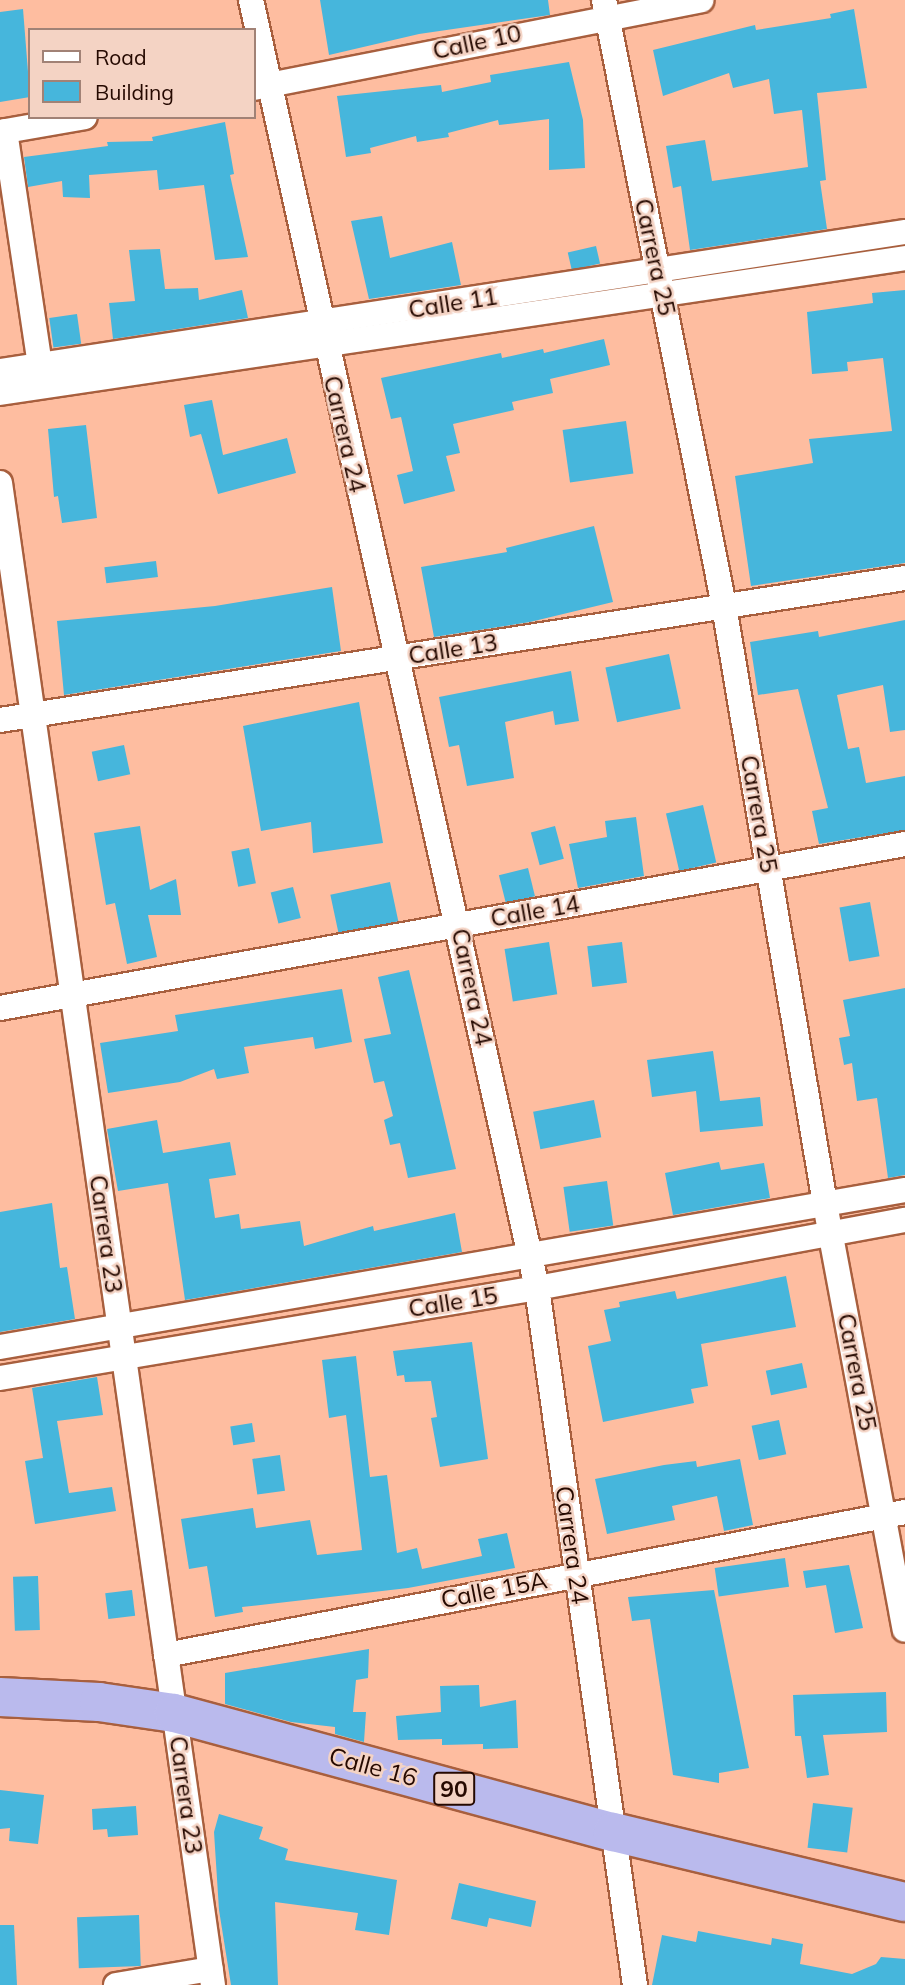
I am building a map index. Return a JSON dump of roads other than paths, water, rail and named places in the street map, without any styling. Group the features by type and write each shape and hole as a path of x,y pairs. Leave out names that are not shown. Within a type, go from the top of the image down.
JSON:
{"highway":[{"name":"Calle 16","path":"0,1697 99,1702 174,1713 613,1832 905,1902"}],"street":[{"name":"Carrera 24","path":"251,0 254,28"},
{"name":"Calle 10","path":"260,86 605,8 701,0"},
{"name":"Carrera 25","path":"605,8 724,606 830,1233 895,1514 905,1630"},
{"name":"Carrera 24","path":"256,48 260,86 323,334 458,925 537,1288 635,1985"},
{"path":"40,364 3,132 74,119"},
{"name":"Calle 11","path":"661,283 905,232"},
{"name":"Calle 11","path":"0,393 323,334 661,283 905,258"},
{"name":"Calle 11","path":"0,370 323,334"},
{"name":"Carrera 23","path":"0,483 212,1977"},
{"name":"Calle 13","path":"0,720 905,578"},
{"name":"Calle 14","path":"0,1008 905,844"},
{"name":"Calle 15","path":"0,1347 905,1190"},
{"name":"Calle 15","path":"0,1378 124,1355 537,1288 905,1220"},
{"name":"Calle 15A","path":"166,1655 895,1514"},
{"path":"116,1985 212,1977"}]}
